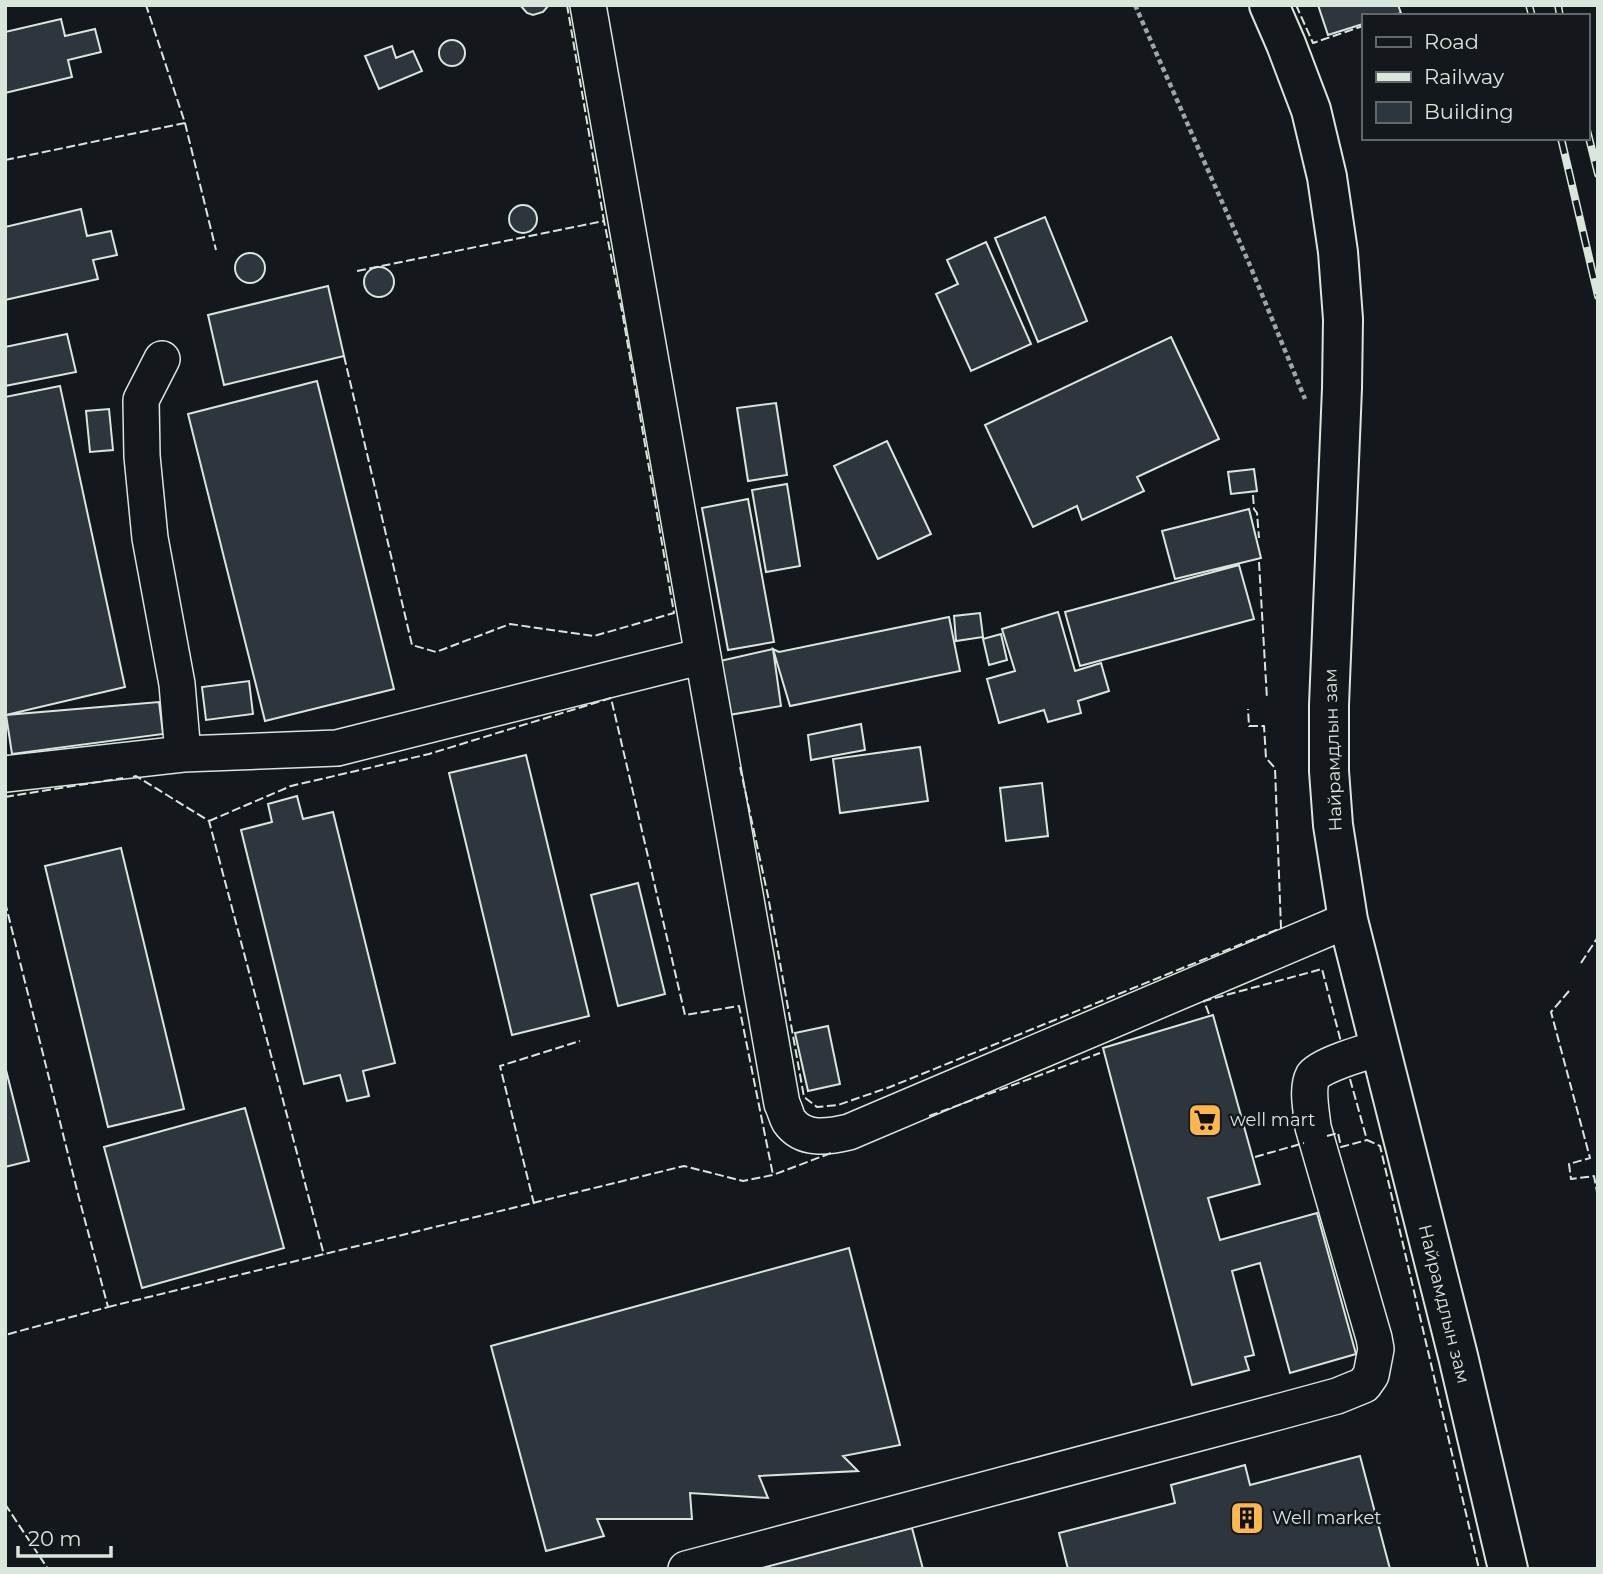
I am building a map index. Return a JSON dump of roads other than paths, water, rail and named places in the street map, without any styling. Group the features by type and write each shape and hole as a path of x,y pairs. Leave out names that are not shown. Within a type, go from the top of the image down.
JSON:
{"main road":[{"name":"Найрамдлын зам","path":"1269,5 1311,110 1327,177 1338,252 1343,319 1330,645 1329,771 1333,825 1348,920 1458,1356 1508,1569"}],"street":[{"path":"588,5 782,1104 789,1121 797,1129 812,1136 828,1137 849,1132 1348,920"},
{"path":"162,359 141,400 142,456 150,538 177,684 183,754"},
{"path":"5,774 183,754 337,748 703,656"},
{"path":"686,1569 1337,1396 1364,1385 1371,1375 1376,1349 1374,1338 1313,1127 1309,1093 1313,1076 1323,1068 1380,1048"}],"railway":[{"path":"1529,5 1531,14"},
{"path":"1558,5 1560,14"},
{"path":"1589,138 1598,174"},
{"path":"1561,140 1598,296"}],"place":[{"name":"well mart","path":"1205,1120"},
{"name":"Well market","path":"1247,1518"}]}
